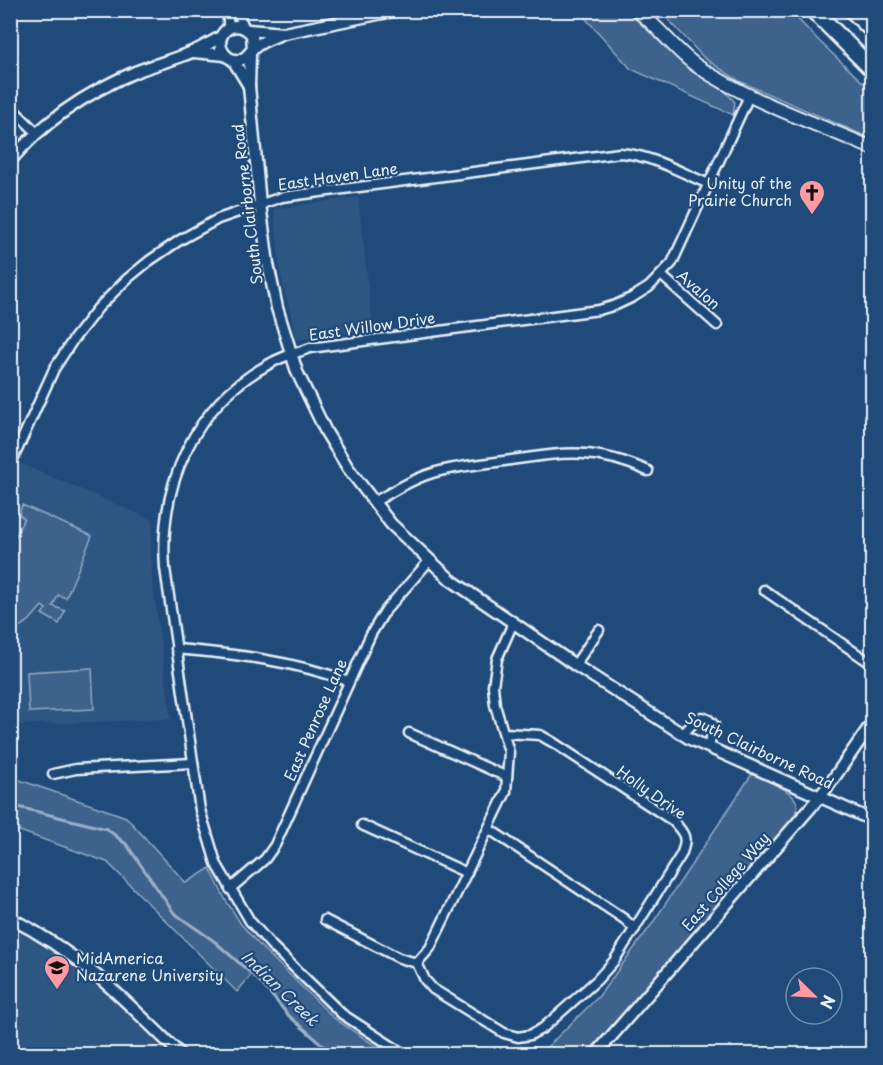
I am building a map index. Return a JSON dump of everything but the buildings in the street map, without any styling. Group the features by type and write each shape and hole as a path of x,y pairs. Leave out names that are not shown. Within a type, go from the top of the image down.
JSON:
{"highway":[{"path":"813,10 873,69"},
{"path":"852,10 873,30"}],"main road":[{"path":"636,10 649,16 673,45 694,64 749,96 873,148"}],"street":[{"path":"228,10 228,28 220,44 229,57"},
{"path":"237,10 254,42 252,51"},
{"path":"228,28 238,26 284,33 398,10"},
{"path":"194,52 245,58 252,51 284,33"},
{"path":"10,161 52,120 102,88 134,73 194,52 221,38"},
{"name":"South Clairborne Road","path":"252,51 249,86 268,264 277,308 297,372 326,432 348,468 391,524 451,580 513,624 683,734 873,820"},
{"name":"South Clairborne Road","path":"229,57 249,86"},
{"name":"East Willow Drive","path":"404,1054 366,1032 342,1014 272,946 250,921 216,863 200,810 163,547 167,506 180,463 196,431 231,392 260,369 291,355 310,348 599,310 616,305 649,287 678,254 749,96"},
{"path":"10,106 37,133"},
{"name":"East Haven Lane","path":"13,459 54,369 72,340 110,296 149,261 180,240 218,219 282,197 620,153 639,155 709,184"},
{"name":"Avalon","path":"661,276 717,325"},
{"path":"374,502 412,481 436,472 470,465 563,453 614,457 648,471"},
{"name":"East Penrose Lane","path":"230,889 258,866 275,845 370,634 385,611 429,561"},
{"path":"764,590 873,664"},
{"path":"325,920 399,957 417,963 430,948 506,792 509,752 495,705 493,676 497,659 513,624"},
{"path":"575,665 600,630"},
{"path":"176,649 300,666 348,681"},
{"path":"683,734 697,719 702,717 710,720 714,725 709,747"},
{"name":"East College Way","path":"596,1054 820,796 873,723"},
{"path":"409,733 507,777"},
{"name":"Holly Drive","path":"417,963 424,980 433,989 504,1033 518,1036 530,1035 543,1028 597,980 614,961 681,855 685,844 684,833 673,821 554,742 540,735 504,733"},
{"path":"54,774 76,769 193,763"},
{"path":"362,825 467,873"},
{"path":"489,829 624,919 635,929"},
{"path":"10,918 64,949 94,971 180,1054"}],"shaded area":[{"path":"579,11 627,11 678,59 720,86 735,102 733,115 631,69"},
{"path":"671,11 790,11 872,91 872,139 739,81 704,58 667,18"},
{"path":"358,197 373,329 297,340 281,276 274,209"},
{"path":"10,459 153,520 152,579 171,719 11,725"},
{"path":"22,505 92,536 66,598 58,595 53,606 65,611 59,624 42,614 46,609 42,606 29,621 19,627 11,623 11,603 14,596 11,594 11,547 24,518 19,515"},
{"path":"92,668 94,709 29,712 27,672"},
{"path":"752,774 791,794 797,806 793,818 587,1054 540,1054 599,996 652,924"},
{"path":"11,777 126,817 186,883 210,868 225,899 241,924 261,947 335,1019 388,1054 333,1054 288,1015 252,974 237,992 107,862 11,828"},
{"name":"MidAmerica Nazarene University","path":"11,928 46,946 80,972 169,1054 11,1054"}],"waterway":[{"name":"Indian Creek","path":"10,805 107,829 127,845 174,913 214,941 261,982 288,1015 333,1054"}],"place":[{"name":"Unity of the Prairie Church","path":"812,216"},
{"name":"MidAmerica Nazarene University","path":"57,991"}]}
